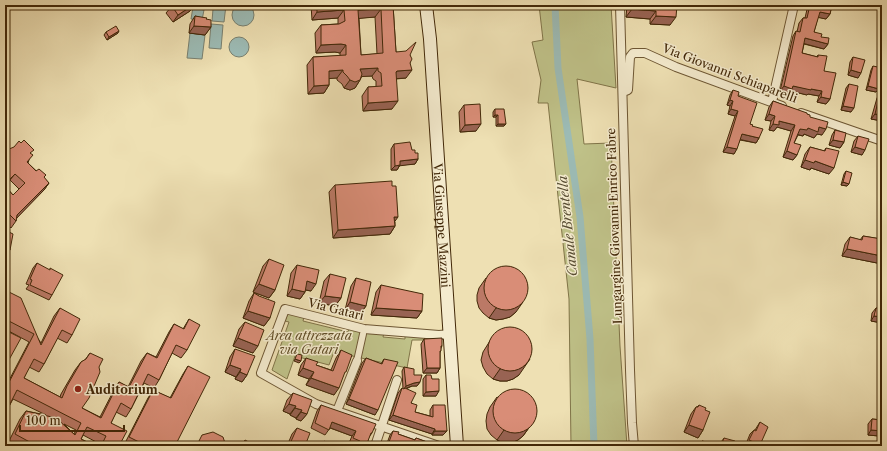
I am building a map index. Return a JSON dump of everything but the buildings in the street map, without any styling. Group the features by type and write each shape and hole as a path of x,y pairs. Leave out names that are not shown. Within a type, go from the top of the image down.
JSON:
{"main road":[{"name":"Via Giuseppe Mazzini","path":"426,5 430,39 457,446"}],"street":[{"name":"Lungargine Giovanni Enrico Fabre","path":"620,5 624,184 634,446"},
{"path":"772,102 794,5"},
{"name":"Via Giovanni Schiaparelli","path":"623,92 628,90 630,57 633,53 645,53 676,67 882,141"},
{"name":"Via Gatari","path":"337,411 316,404 261,373 285,309 363,332 439,335 450,334"},
{"path":"363,332 357,361 337,411 439,446"},
{"path":"375,446 397,380"}],"green space":[{"path":"539,5 611,5 616,88 577,79 584,144 611,143 620,346 627,446 571,446 569,299 548,103 538,103 541,80 532,42 543,40"},
{"name":"Area attrezzata via Gatari","path":"288,313 304,317 303,321 348,332 349,328 384,333 383,337 405,339 405,335 433,337 432,340 412,340 407,368 334,352 329,365 295,356 287,379 272,370 289,322 285,321"}],"water":[{"path":"243,4 251,7 254,15 251,23 243,26 235,23 232,15 235,7"},
{"path":"210,5 226,5 224,22 212,21 213,9 209,8"},
{"path":"193,7 204,10 202,20 191,19"},
{"path":"211,24 223,25 221,49 209,48"},
{"path":"190,33 205,35 202,59 187,58"},
{"path":"239,37 246,40 249,47 246,54 239,57 232,54 229,47 232,40"}],"waterway":[{"name":"Canale Brentella","path":"555,5 558,68 580,217 590,339 594,446"}],"place":[{"name":"Auditorium","path":"78,389"}]}
